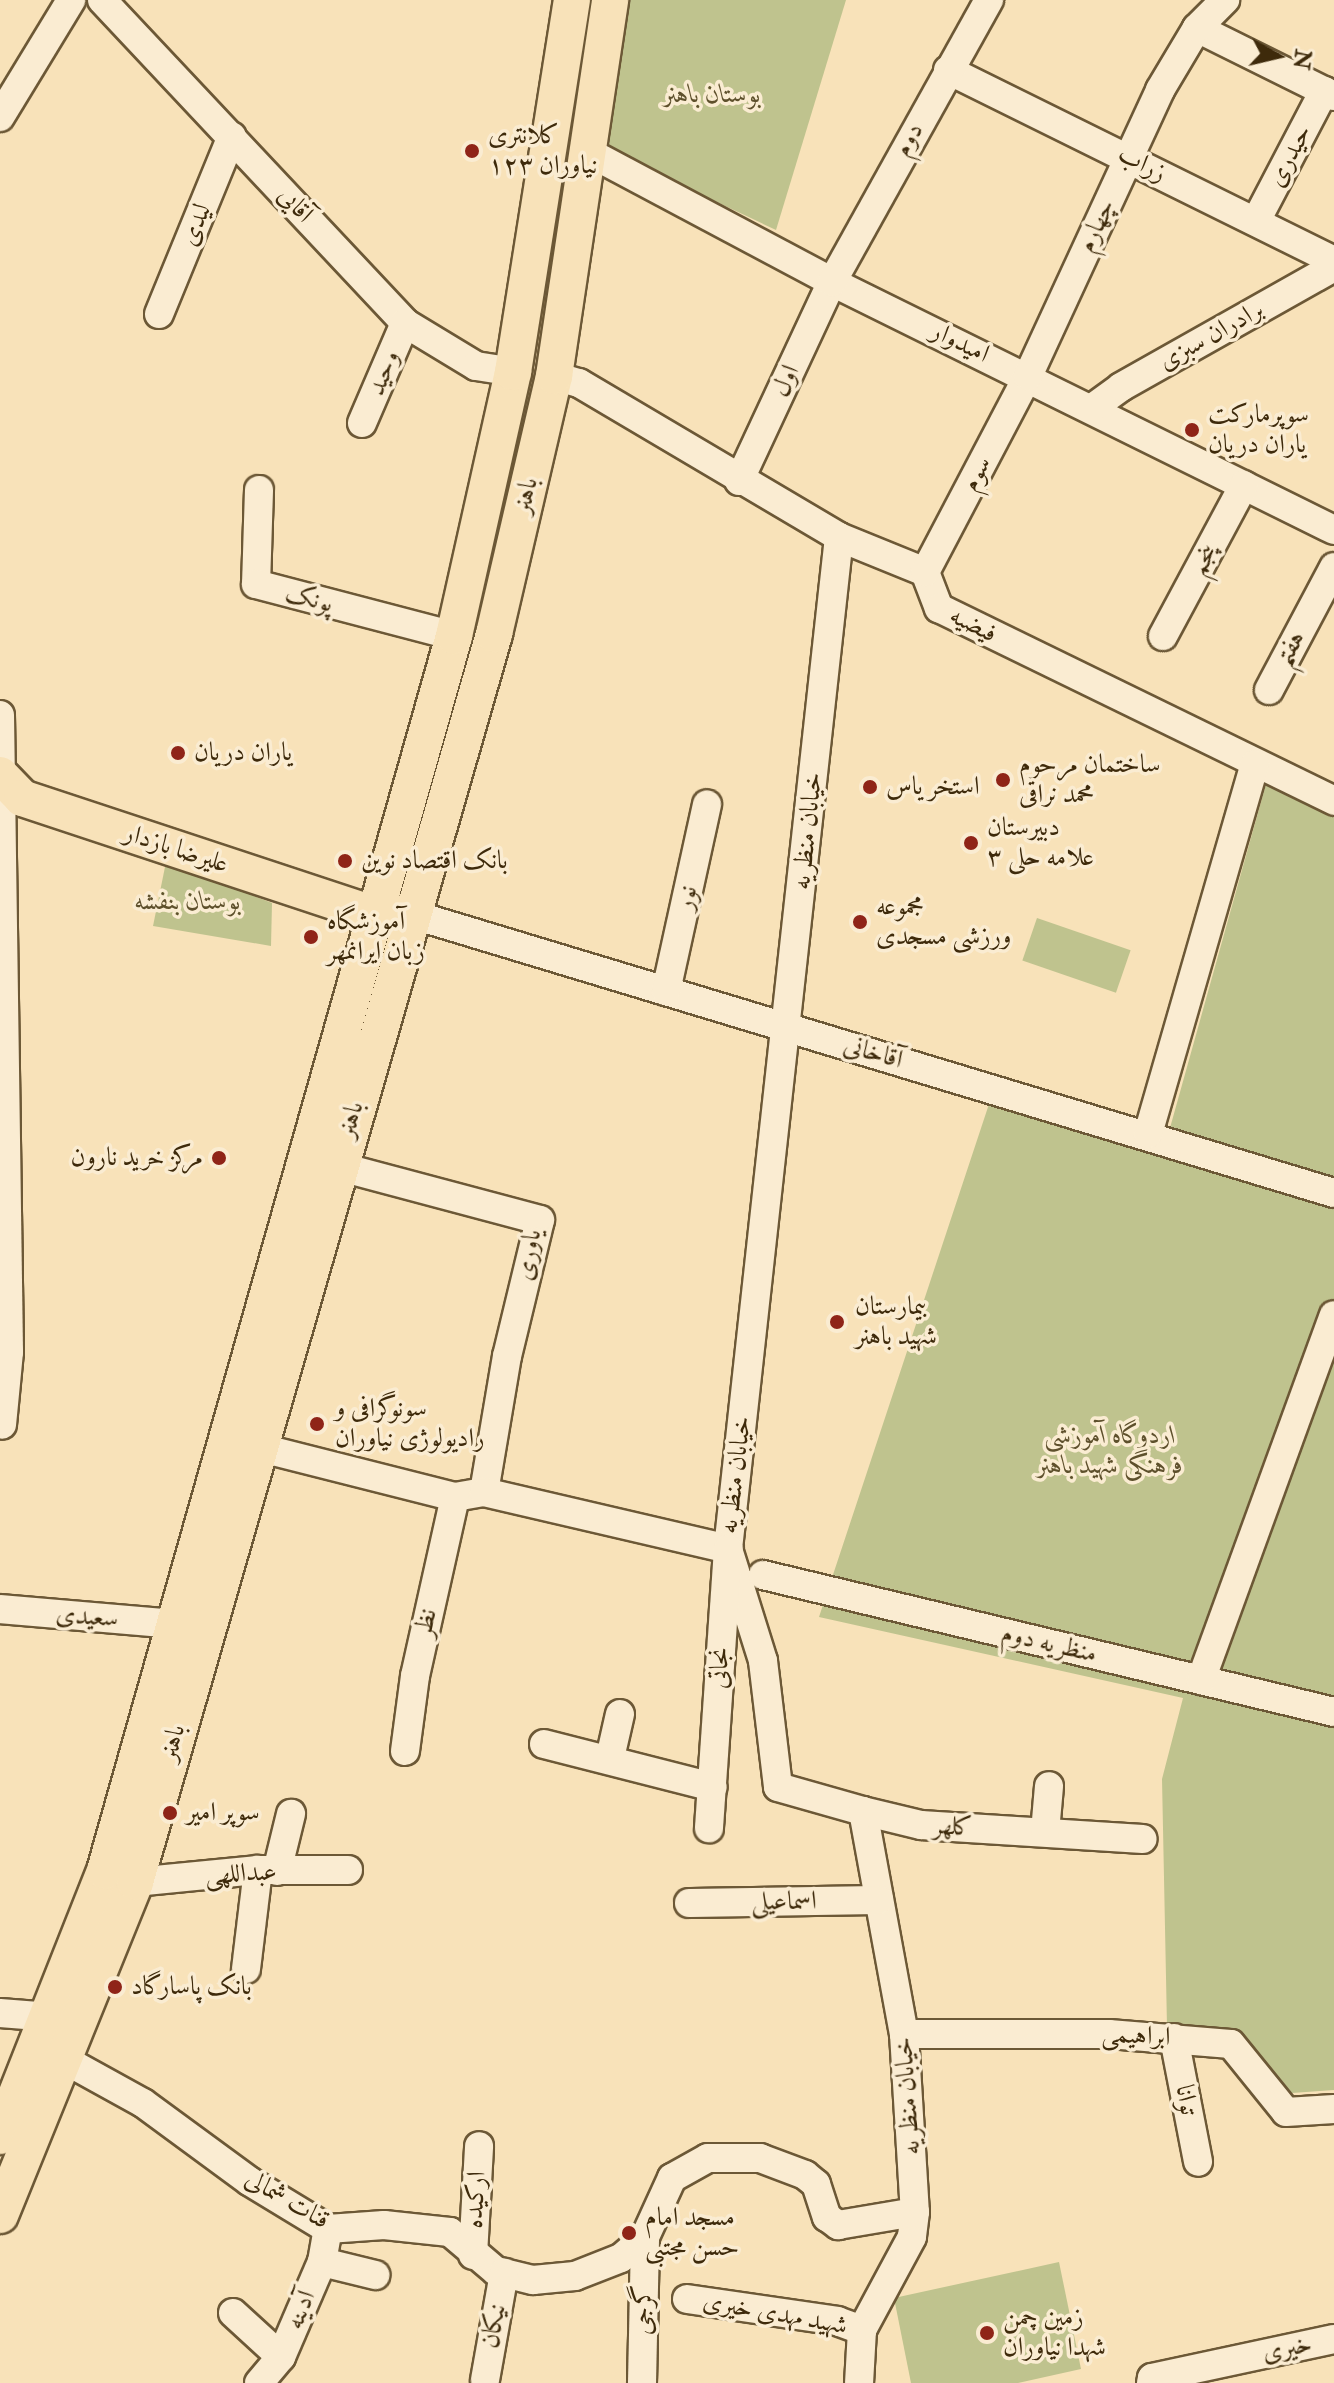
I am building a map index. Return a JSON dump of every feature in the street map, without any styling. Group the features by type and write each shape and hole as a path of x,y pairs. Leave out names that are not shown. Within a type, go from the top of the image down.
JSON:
{"main road":[{"name":"باهنر","path":"0,2215 135,1882 337,1166 391,908 513,372 572,0"},
{"name":"باهنر","path":"0,2136 51,2017 105,1871 175,1624 391,908 494,634 554,376 610,0"},
{"path":"513,372 554,376"},
{"name":"علیرضا بازدار","path":"2,776 22,798 391,908"}],"street":[{"path":"0,117 71,0"},
{"name":"آقایی","path":"102,0 405,323 476,366 513,372"},
{"name":"دوم","path":"832,282 989,0"},
{"name":"چهارم","path":"1028,376 1129,157 1197,28 1225,0"},
{"path":"1197,28 1329,94"},
{"name":"زراب","path":"948,70 1129,157 1334,264"},
{"name":"حیدری","path":"1256,221 1329,94"},
{"name":"لیدی","path":"159,314 232,136"},
{"name":"امیدوار","path":"588,152 832,282 1028,376 1334,530"},
{"name":"برادران سبزی","path":"1091,409 1121,387 1334,264"},
{"name":"اول","path":"739,481 832,282"},
{"name":"وحید","path":"362,423 405,323"},
{"path":"554,376 579,383 739,481 839,537 925,572"},
{"name":"سوم","path":"925,572 1028,376"},
{"name":"پنجم","path":"1163,636 1244,485"},
{"name":"پونک","path":"259,490 256,584 454,636"},
{"name":"خیابان منظریه","path":"839,537 788,1028 728,1549 763,1661 778,1787 863,1811 904,2034 915,2212 912,2237 862,2330"},
{"name":"هفتم","path":"1269,690 1334,567"},
{"name":"فیضیه","path":"925,572 939,608 1334,801"},
{"path":"0,715 9,1352 2,1425"},
{"path":"1148,1134 1255,764"},
{"name":"نور","path":"666,991 707,804"},
{"name":"آقاخانی","path":"391,908 1148,1134 1334,1193"},
{"name":"یاوری","path":"337,1166 540,1220 507,1356 484,1492"},
{"path":"1201,1680 1334,1315"},
{"path":"257,1447 455,1497 484,1492 728,1549"},
{"name":"نظر","path":"405,1751 415,1676 455,1497"},
{"name":"نجاتی","path":"709,1828 728,1549"},
{"name":"منظریه دوم","path":"763,1575 1334,1712"},
{"name":"سعیدی","path":"0,1609 175,1624"},
{"path":"610,1758 620,1714"},
{"path":"544,1744 610,1758 713,1787"},
{"path":"1045,1832 1049,1786"},
{"name":"کلهر","path":"863,1811 921,1825 1143,1839"},
{"path":"246,1969 268,1871 291,1814"},
{"name":"عبداللهی","path":"135,1882 268,1871 348,1870"},
{"name":"اسماعیلی","path":"689,1903 879,1900"},
{"path":"0,2013 51,2017"},
{"name":"ابراهیمی","path":"904,2034 1174,2038 1231,2044 1286,2112 1334,2109"},
{"name":"توانا","path":"1174,2038 1198,2162"},
{"name":"قنات شمالى","path":"65,2060 143,2103 249,2181 328,2229 384,2225 450,2232 473,2255 504,2273 533,2280 575,2276 621,2258 645,2237 672,2178 708,2158 760,2158 795,2169 816,2184 827,2217 838,2225 915,2212"},
{"name":"ارکیده","path":"473,2255 479,2146"},
{"name":"آدینه","path":"259,2383 281,2357 322,2262 328,2229"},
{"name":"گرجی","path":"642,2383 645,2237"},
{"path":"322,2262 375,2275"},
{"name":"نیکان","path":"485,2380 504,2273"},
{"name":"شهید مهدی خیری","path":"687,2299 837,2321 862,2330"},
{"path":"233,2313 281,2357"},
{"path":"859,2383 862,2330"},
{"name":"خیری","path":"1151,2383 1152,2378 1334,2339"}],"green space":[{"name":"بوستان باهنر","path":"629,0 846,0 776,230 602,148"},
{"name":"اردوگاه آموزشی فرهنگی شهید باهنر","path":"1266,784 1334,815 1334,2090 1292,2093 1241,2032 1167,2027 1162,1779 1183,1698 819,1617 990,1101 1163,1153"},
{"name":"بوستان بنفشه","path":"166,862 272,903 271,946 153,926"},
{"path":"1037,918 1131,950 1116,993 1022,961"},
{"name":"زمین چمن شهدا نیاوران","path":"1059,2262 1081,2369 1018,2383 911,2383 894,2298"}],"place":[{"name":"کلانتری ۱۲۳ نیاوران","path":"472,151"},
{"name":"سوپرمارکت یاران دریان","path":"1192,430"},
{"name":"یاران دریان","path":"178,753"},
{"name":"ساختمان مرحوم محمد نراقی","path":"1003,780"},
{"name":"استخر یاس","path":"870,787"},
{"name":"دبیرستان علامه حلی ۳","path":"971,843"},
{"name":"بانک اقتصاد نوین","path":"345,861"},
{"name":"مجموعه ورزشی مسجدی","path":"860,922"},
{"name":"آموزشگاه زبان ایرانمهر","path":"311,937"},
{"name":"مرکز خرید نارون","path":"219,1158"},
{"name":"بیمارستان شهید باهنر","path":"837,1322"},
{"name":"سونوگرافی و رادیولوژی نیاوران","path":"317,1424"},
{"name":"سوپر امیر","path":"170,1813"},
{"name":"بانک پاسارگاد","path":"115,1987"},
{"name":"مسجد امام حسن مجتبی","path":"629,2233"},
{"name":"زمین چمن شهدا نیاوران","path":"987,2333"}]}
